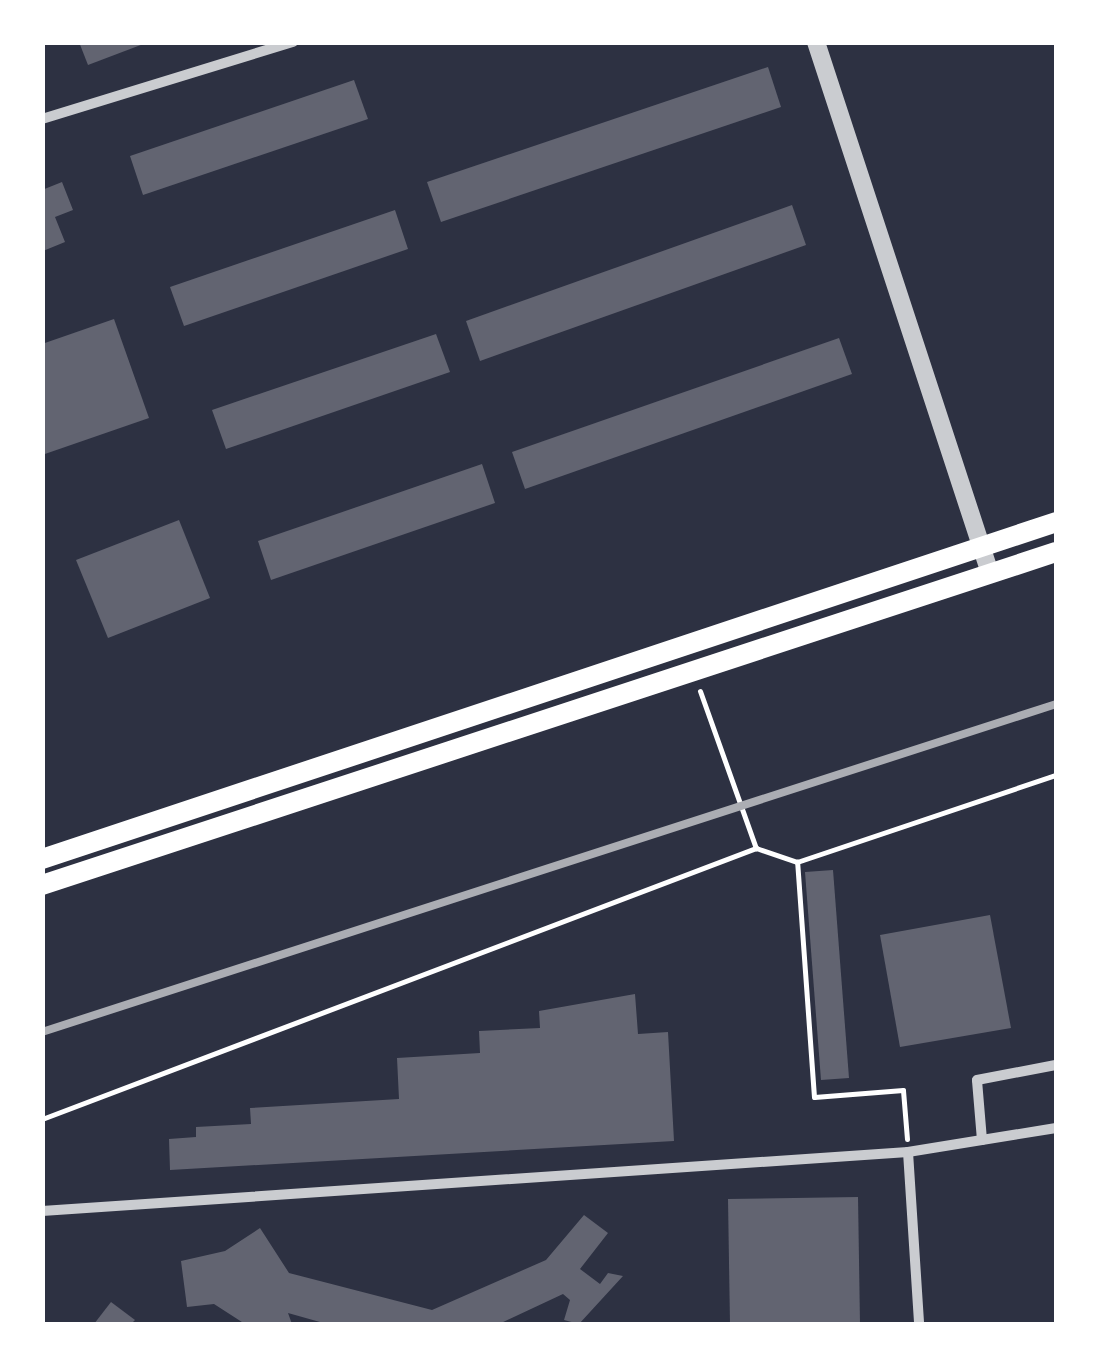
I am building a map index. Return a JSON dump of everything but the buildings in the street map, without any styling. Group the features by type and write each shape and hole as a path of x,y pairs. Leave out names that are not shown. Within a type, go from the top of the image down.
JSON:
{"main road":[{"path":"42,859 1056,522"},
{"path":"42,885 1056,552"}],"street":[{"path":"42,120 293,42"},
{"path":"816,42 990,573"},
{"path":"982,1140 977,1080 1056,1065"},
{"path":"42,1211 908,1152 1056,1128"},
{"path":"908,1152 918,1324"}],"path":[{"path":"695,673 756,848"},
{"path":"42,1119 756,848 797,862 1056,775"},
{"path":"797,862 814,1097 903,1090 908,1152"}],"railway":[{"path":"42,1032 1056,704"}]}
